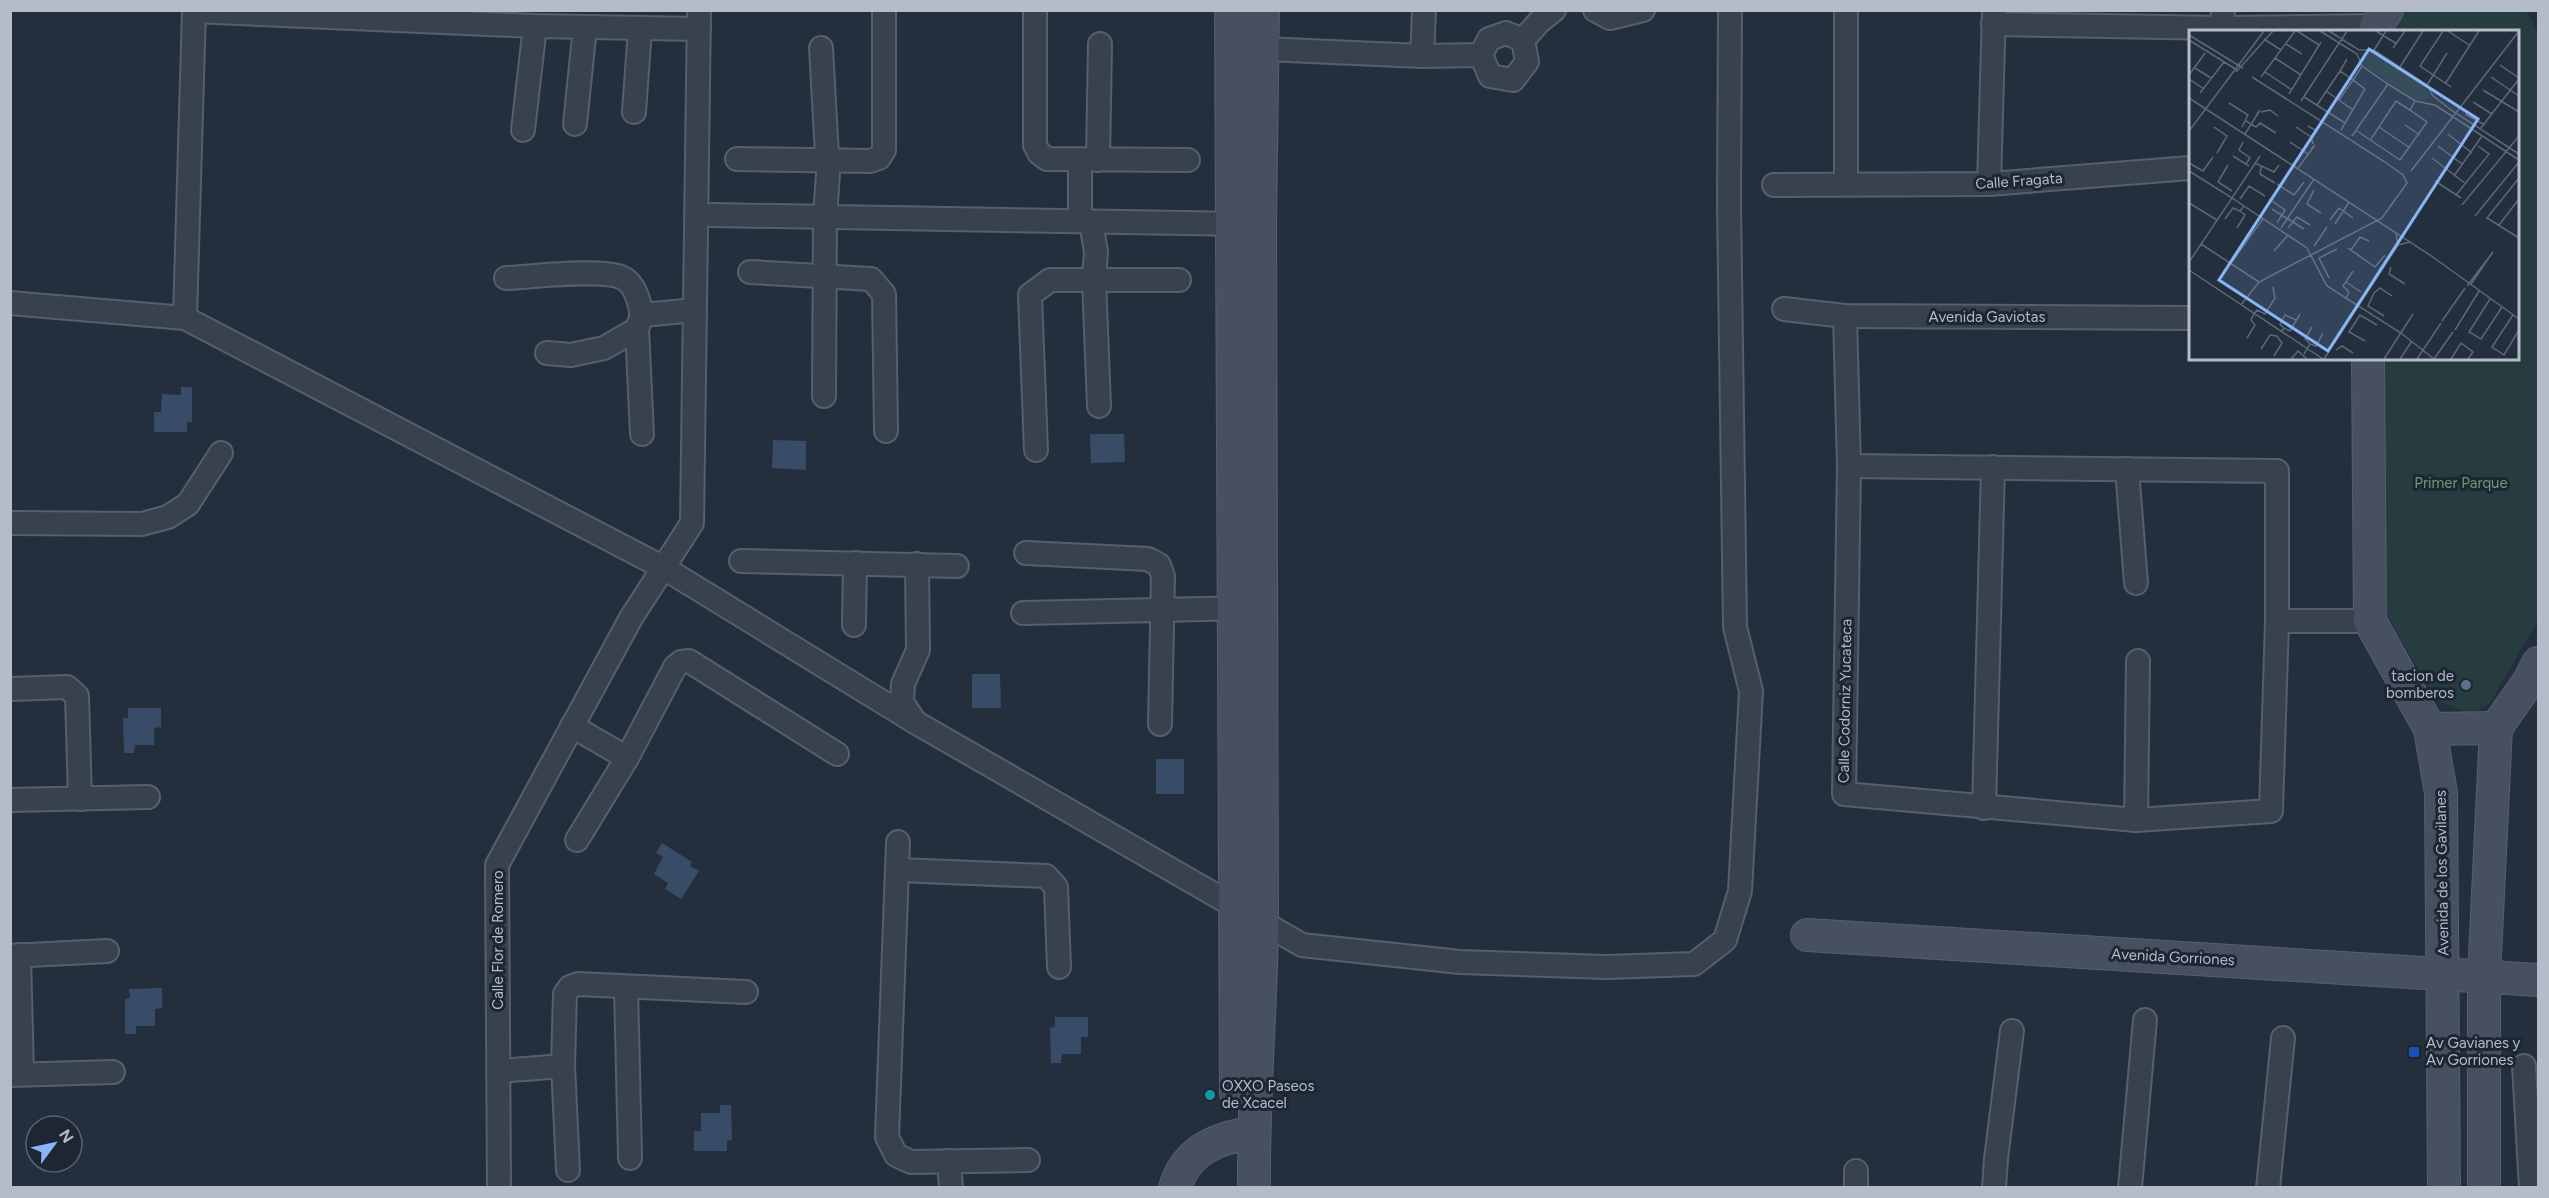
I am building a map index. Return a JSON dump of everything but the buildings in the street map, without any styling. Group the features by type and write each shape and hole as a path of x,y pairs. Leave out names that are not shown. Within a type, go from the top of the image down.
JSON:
{"main road":[{"path":"1231,10 1245,224 1247,608 1262,924 1245,1134 1236,1188"},
{"path":"1245,224 1263,49 1263,10"},
{"name":"Avenida de los Gavilanes","path":"2368,360 2370,621 2430,729 2441,793 2444,1188"},
{"path":"1247,608 1235,906 1245,1134 1254,1188"},
{"path":"2484,1188 2484,976 2496,728 2529,681 2538,663"},
{"path":"2430,729 2496,728"},
{"name":"Avenida Gorriones","path":"1807,935 2538,980"},
{"path":"1175,1188 1189,1161 1204,1147 1223,1137 1245,1134"}],"street":[{"path":"737,159 870,161 879,158 884,150 884,10"},
{"path":"1035,10 1035,145 1039,153 1047,159 1188,160"},
{"path":"1422,56 1424,10"},
{"path":"1523,40 1539,22 1554,10"},
{"path":"1595,10 1610,18 1643,10"},
{"path":"10,303 185,318 664,568 915,722 1302,945 1460,962 1607,967 1694,964 1725,940 1740,891 1751,691 1735,627 1730,10"},
{"path":"1846,10 1846,184"},
{"path":"185,318 194,11 535,26 640,28 699,20"},
{"path":"1989,184 1994,17 2222,23 2380,23"},
{"name":"Calle Flor de Romero","path":"499,1188 497,865 631,618 692,523 699,20"},
{"path":"523,130 535,26"},
{"path":"575,124 585,27"},
{"path":"634,112 640,28"},
{"path":"1506,33 1523,40 1527,62 1513,80 1490,76 1481,55 1489,39 1506,33"},
{"path":"1099,406 1094,279 1096,252 1086,222 1089,160 1100,44"},
{"path":"821,48 828,173 825,217 824,396"},
{"path":"1263,49 1422,56 1481,55"},
{"name":"Calle Fragata","path":"1774,185 1989,184 2189,168"},
{"path":"712,215 1245,224"},
{"path":"750,272 871,279 884,294 886,432"},
{"path":"506,278 598,274 623,279 636,292 640,322 642,434"},
{"path":"1036,450 1030,295 1050,280 1179,280"},
{"name":"Avenida Gaviotas","path":"1784,309 1845,316 2189,318"},
{"path":"547,353 572,355 604,348 640,322 695,310"},
{"name":"Calle Codorniz Yucateca","path":"1845,316 1849,466 1844,794 2136,820 2271,811 2277,621 2277,471 1849,466"},
{"path":"10,523 142,524 168,517 188,504 221,453"},
{"path":"1984,808 1993,467"},
{"path":"2127,469 2136,583"},
{"path":"1026,553 1148,559 1159,565 1163,576 1160,724"},
{"path":"741,561 957,566"},
{"path":"854,625 855,563"},
{"path":"915,722 902,702 903,684 918,650 917,564"},
{"path":"1023,613 1162,612 1247,608"},
{"path":"2277,621 2370,621"},
{"path":"577,840 627,758 675,667 681,662 689,661 837,754"},
{"path":"2136,820 2138,661"},
{"path":"10,689 67,687 77,696 80,799"},
{"path":"572,726 627,758"},
{"path":"10,800 147,797"},
{"path":"898,842 888,1137 896,1155 911,1162 1028,1160"},
{"path":"898,870 1046,876 1056,887 1059,967"},
{"path":"107,951 15,956 16,1075 113,1072"},
{"path":"568,1170 563,1066 565,994 570,987 578,984 746,992"},
{"path":"626,987 630,1158"},
{"path":"2130,1188 2145,1020"},
{"path":"1994,1188 2012,1031"},
{"path":"2268,1188 2283,1038"},
{"path":"498,1071 563,1066"},
{"path":"2524,1066 2531,1188"},
{"path":"949,1161 951,1188"}],"green space":[{"name":"Primer Parque","path":"2404,11 2526,11 2538,32 2538,620 2490,703 2471,714 2436,700 2383,608 2385,360 2519,360 2519,30 2392,30"}],"water":[{"path":"181,387 192,387 192,422 187,422 187,432 154,432 154,412 161,412 162,394 181,395"},
{"path":"1090,434 1124,434 1125,462 1091,463"},
{"path":"773,440 806,441 806,470 772,468"},
{"path":"972,674 1000,674 1001,708 972,708"},
{"path":"128,708 161,708 161,727 154,728 154,745 135,745 134,753 124,753 123,718 128,718"},
{"path":"1156,759 1184,759 1184,794 1156,794"},
{"path":"662,843 692,862 690,866 699,871 681,899 665,889 668,883 654,874 663,857 656,853"},
{"path":"162,988 162,1008 155,1009 155,1026 136,1026 136,1034 125,1034 125,999 130,998 129,989"},
{"path":"1055,1017 1088,1017 1088,1037 1081,1037 1081,1054 1062,1054 1061,1063 1051,1063 1050,1028 1055,1027"},
{"path":"720,1105 731,1105 732,1140 727,1141 727,1151 694,1151 694,1131 701,1131 701,1113 720,1113"}],"place":[{"name":"tacion de bomberos","path":"2466,685"},
{"name":"Av Gavianes y Av Gorriones","path":"2414,1052"},
{"name":"OXXO Paseos de Xcacel","path":"1210,1095"}]}
